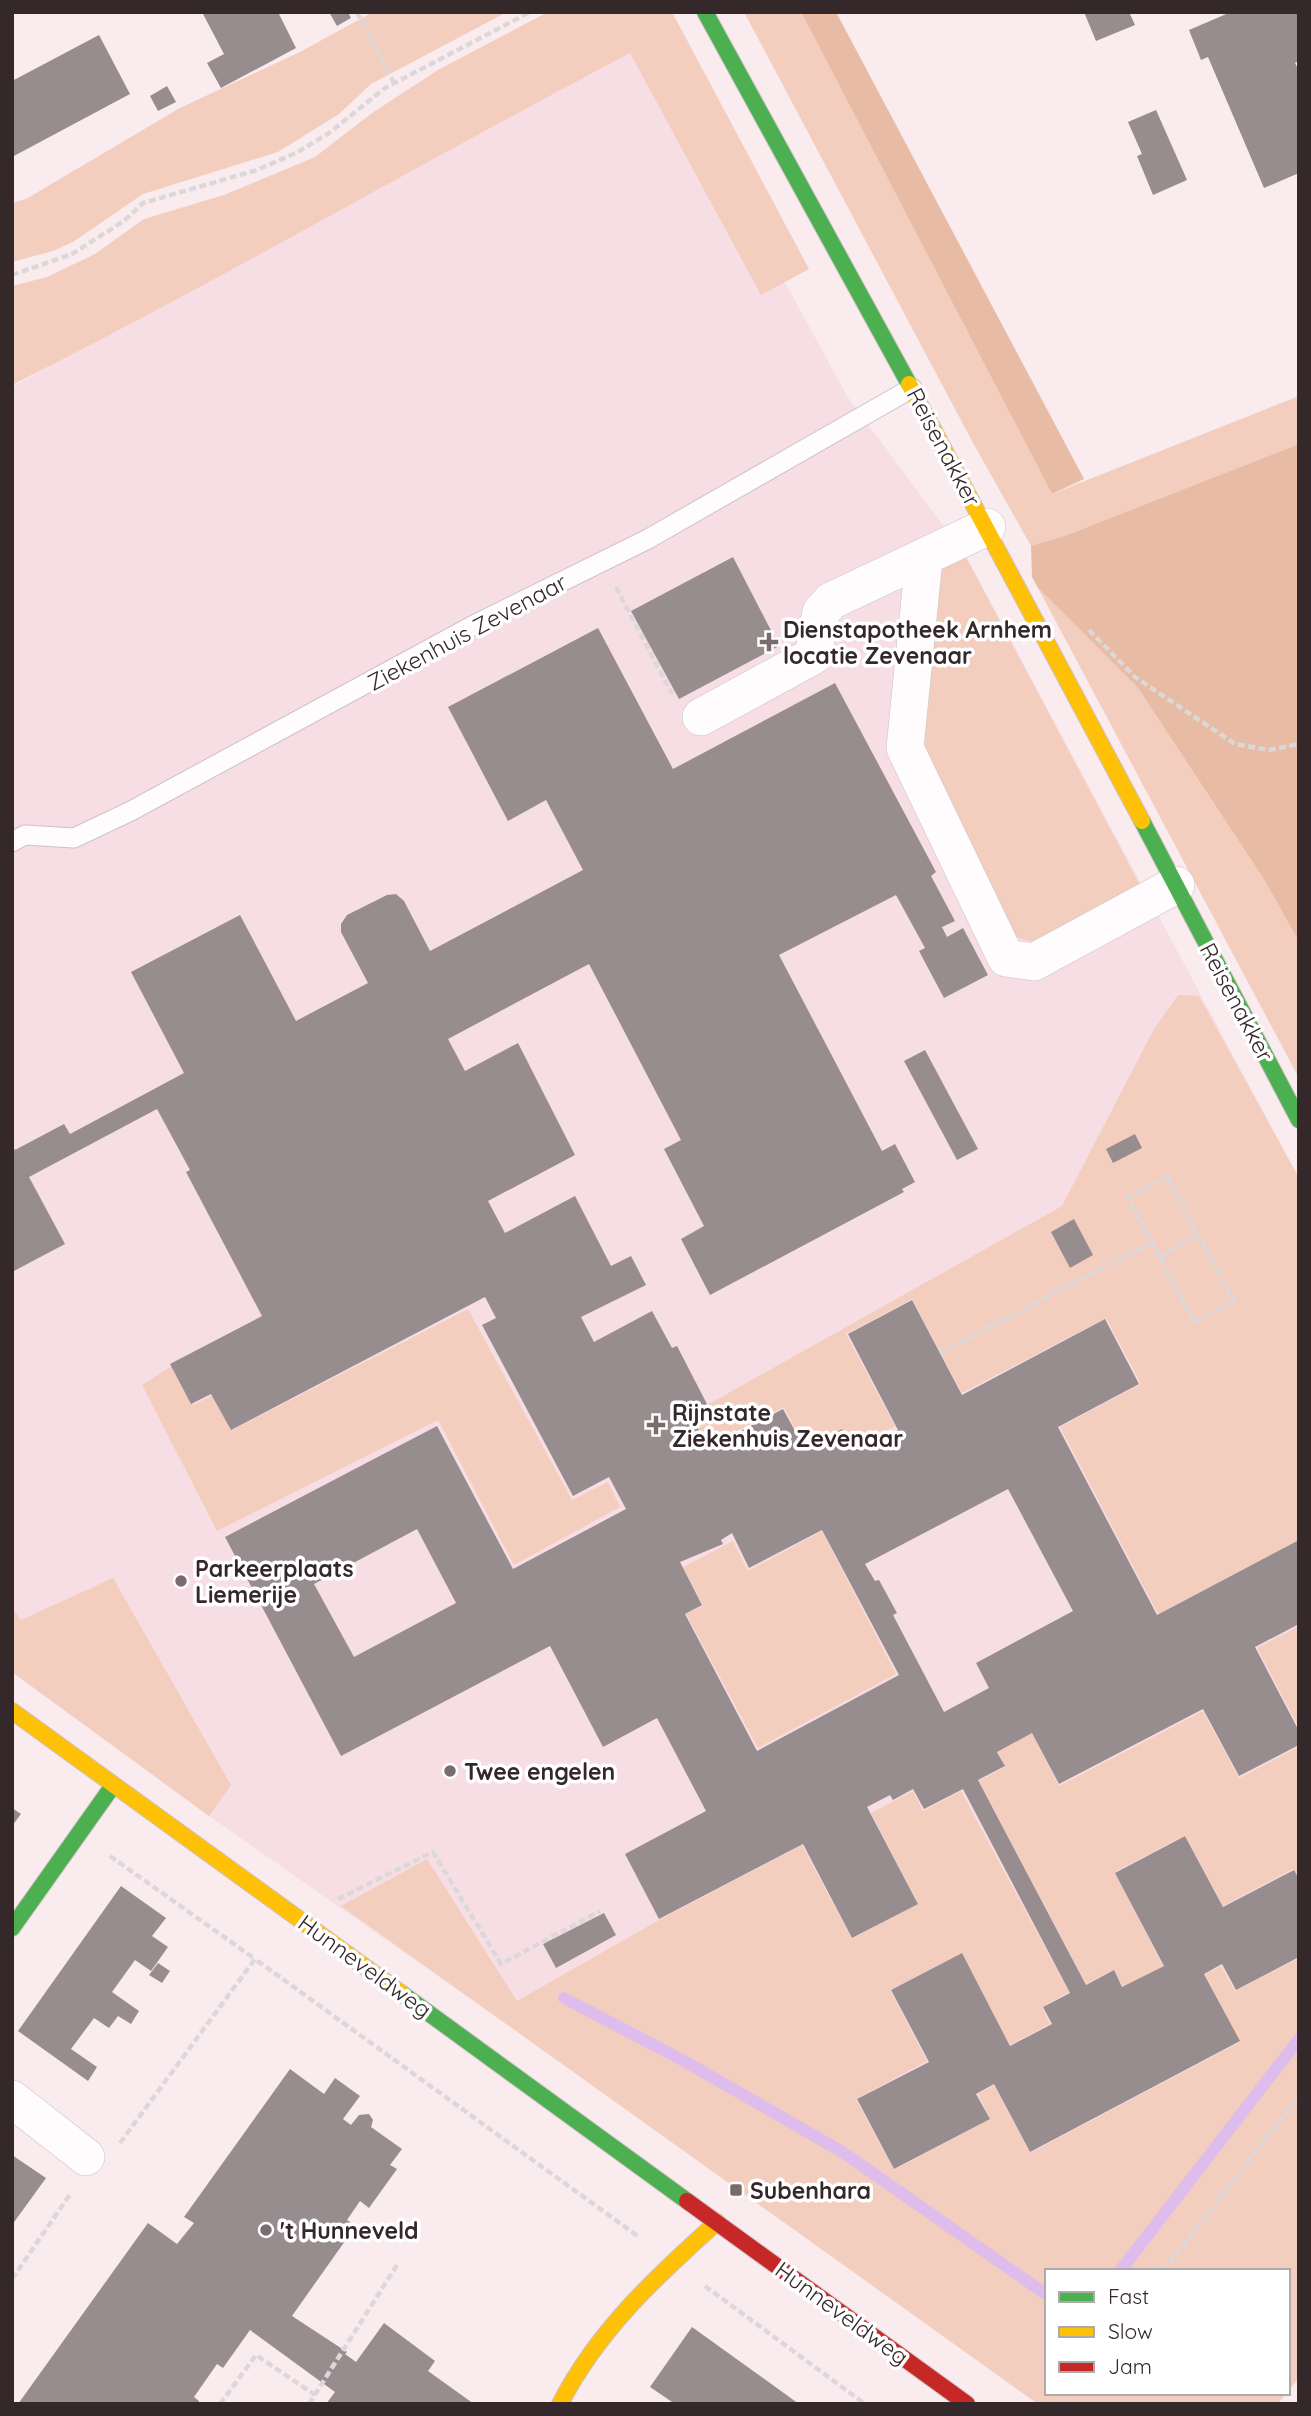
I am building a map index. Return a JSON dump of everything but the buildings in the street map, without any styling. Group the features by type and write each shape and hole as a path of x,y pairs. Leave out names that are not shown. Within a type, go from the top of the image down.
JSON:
{"street":[{"name":"Reisenakker","path":"705,12 987,527 1299,1120"},
{"path":"701,717 813,656 821,612 831,601 925,559 987,527"},
{"path":"925,559 905,748 1006,958 1034,961 1176,885"},
{"name":"Hunneveldweg","path":"12,1712 113,1787 300,1918 967,2404"},
{"path":"12,1928 113,1787"},
{"path":"12,2099 89,2160"},
{"path":"560,2404 594,2343 673,2262 717,2222"}],"lane":[{"name":"Ziekenhuis Zevenaar","path":"12,842 25,835 75,838 131,811 472,626 648,539 912,388"}],"path":[{"path":"357,12 394,83"},
{"path":"12,275 72,254 124,221 143,203 257,170 296,153 394,83 530,12"},
{"path":"602,562 688,722 701,717"},
{"path":"1080,621 1135,677 1235,744 1269,750 1299,744"},
{"path":"1167,1177 1198,1236 1234,1301 1195,1323 1128,1198 1167,1177"},
{"path":"1160,1257 1198,1236"},
{"path":"940,1353 1152,1242"},
{"path":"79,1834 673,2262 865,2404"},
{"path":"300,1918 433,1852 501,1964 600,1911"},
{"path":"12,2279 89,2160 102,2168 255,1959"},
{"path":"1165,2269 1299,2096"},
{"path":"309,2404 397,2265"},
{"path":"220,2404 257,2355 315,2395"}],"shaded area":[{"path":"373,12 507,12 371,84 339,114 278,152 143,194 73,242 53,251 12,262 12,203 26,199 180,108 300,52"},
{"path":"548,12 672,12 809,269 761,295 630,53 168,304 12,385 12,286 47,277 95,254 144,219 224,195 315,157 372,113 438,70"},
{"path":"744,12 801,12 1052,494 1299,396 1299,444 1067,535 1031,546 972,441"},
{"path":"801,12 836,12 1084,479 1052,494"},
{"name":"Rijnstate Ziekenhuis Zevenaar","path":"647,29 847,396 965,555 1299,1178 1299,2378 1290,2389 1290,2269 1045,2269 1045,2395 1285,2395 1278,2404 1038,2404 578,2074 209,1816 12,1672 12,387"},
{"path":"1299,444 1299,942 1265,881 1138,688 1038,588 1032,577 1031,546 1067,535"},
{"path":"965,555 1142,889 1035,943 1015,937 917,757 935,572"},
{"path":"1038,588 1138,688 1265,881 1299,942 1299,1078"},
{"path":"1178,995 1199,996 1299,1178 1299,1540 1158,1614 1060,1427 1141,1384 1106,1318 962,1393 912,1299 846,1334 895,1426 853,1449 842,1429 805,1447 784,1407 708,1446 691,1414 1062,1206 1154,1029"},
{"path":"468,1309 572,1500 608,1482 620,1507 514,1565 438,1420 217,1531 142,1385 172,1366 193,1405 213,1395 232,1430"},
{"path":"822,1531 896,1674 758,1748 686,1614 703,1605 683,1567 733,1541 748,1571"},
{"path":"113,1578 231,1785 209,1816 12,1672 12,1608 21,1620"},
{"path":"1299,1626 1299,1728 1257,1648"},
{"path":"1203,1711 1239,1778 1299,1747 1299,1878 1293,1869 1223,1906 1185,1835 1115,1872 1163,1966 1123,1987 1113,1970 1086,1984 979,1781 1005,1767 998,1751 1032,1733 1059,1786"},
{"path":"913,1791 923,1811 961,1791 1069,1992 1042,2007 1050,2024 1010,2045 962,1953 890,1990 927,2061 856,2099 894,2170 990,2119 978,2094 994,2085 1030,2153 1240,2042 1205,1974 1221,1966 1235,1991 1299,1958 1299,2378 1290,2389 1290,2269 1045,2269 1045,2395 1285,2395 1278,2404 1038,2404 341,1906 427,1859 517,2001 659,1920 802,1845 852,1939 918,1903 871,1813"}],"waterway":[{"path":"564,1998 686,2062 844,2153 1045,2294"},
{"path":"1122,2269 1299,2039"}],"traffic: fast":[{"path":"705,12 909,384"},
{"path":"1142,821 1299,1120"},
{"path":"12,1928 112,1787"},
{"path":"401,1993 687,2201"}],"traffic: slow":[{"path":"909,384 1142,821"},
{"path":"12,1711 401,1993"},
{"path":"560,2404 575,2377 610,2328 672,2263 717,2222"}],"traffic: jam":[{"path":"687,2201 967,2404"}],"place":[{"name":"Dienstapotheek Arnhem locatie Zevenaar","path":"769,642"},
{"name":"Rijnstate Ziekenhuis Zevenaar","path":"656,1425"},
{"name":"Parkeerplaats Liemerije","path":"181,1581"},
{"name":"Twee engelen","path":"450,1771"},
{"name":"Subenhara","path":"736,2190"},
{"name":"'t Hunneveld","path":"266,2230"}]}
